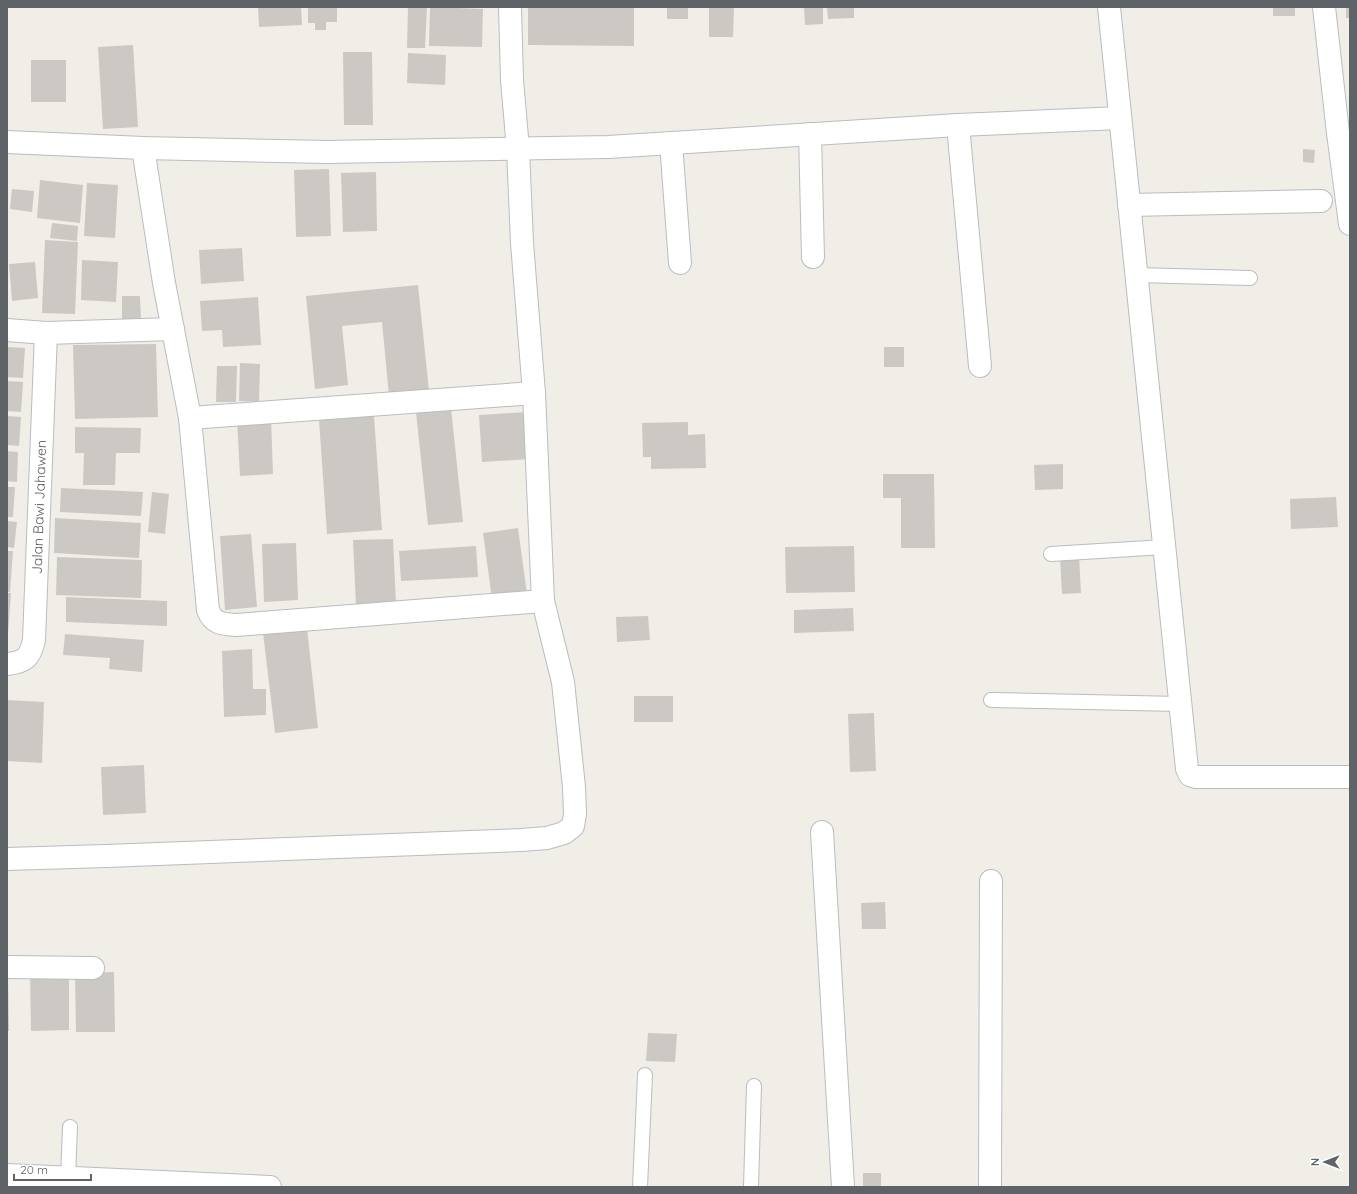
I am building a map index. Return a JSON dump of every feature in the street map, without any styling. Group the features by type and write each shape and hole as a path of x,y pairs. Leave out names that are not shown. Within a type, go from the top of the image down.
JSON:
{"street":[{"path":"7,859 520,840 546,838 564,833 573,826 575,814 574,787 563,682 543,600 534,393 522,243 518,148 512,80 510,7"},
{"path":"1109,7 1187,769 1193,777 1350,777"},
{"path":"1324,7 1350,224"},
{"path":"7,142 143,148 327,152 608,147 958,124 1120,118"},
{"path":"958,124 980,366"},
{"path":"810,134 813,257"},
{"path":"671,143 680,263"},
{"path":"143,148 164,283 190,418 208,610 211,617 218,622 236,625 543,600"},
{"path":"1129,205 1321,201"},
{"path":"7,330 46,333 173,329"},
{"name":"Jalan Bawi Jahawen","path":"7,664 21,662 32,652 34,640 46,333"},
{"path":"190,418 534,393"},
{"path":"822,832 843,1187"},
{"path":"990,1187 991,881"},
{"path":"7,967 93,968"},
{"path":"7,1175 218,1186 270,1187"}],"lane":[{"path":"1136,275 1250,278"},
{"path":"1051,554 1164,547"},
{"path":"991,700 1180,704"},
{"path":"640,1187 645,1075"},
{"path":"751,1187 754,1086"},
{"path":"68,1177 70,1127"}],"building":[{"path":"258,7 301,7 302,25 259,27"},
{"path":"308,7 337,7 337,22 326,22 326,30 315,30 315,23 308,23"},
{"path":"408,7 427,7 425,48 407,48"},
{"path":"430,7 483,9 482,47 429,46"},
{"path":"528,7 634,7 634,46 528,45"},
{"path":"667,7 688,7 688,19 667,19"},
{"path":"709,7 734,7 733,37 709,37"},
{"path":"804,7 823,7 823,24 805,25"},
{"path":"827,7 854,7 854,18 828,19"},
{"path":"1273,7 1295,7 1295,16 1273,16"},
{"path":"1346,7 1350,7 1350,18 1346,18"},
{"path":"133,45 138,127 103,129 98,47"},
{"path":"343,52 372,52 373,125 344,125"},
{"path":"408,53 446,55 445,85 407,83"},
{"path":"31,60 66,60 66,102 31,102"},
{"path":"1303,149 1315,150 1314,163 1303,162"},
{"path":"329,169 331,236 296,237 294,170"},
{"path":"376,172 377,231 343,232 341,173"},
{"path":"40,180 83,185 80,223 37,218"},
{"path":"87,183 118,185 115,238 84,236"},
{"path":"12,189 34,191 32,212 10,209"},
{"path":"52,223 78,226 77,241 50,238"},
{"path":"45,240 78,242 75,314 42,313"},
{"path":"242,248 244,281 201,284 199,250"},
{"path":"82,260 118,262 116,302 81,300"},
{"path":"35,262 38,298 12,301 9,264"},
{"path":"418,285 429,391 389,396 382,322 342,326 348,385 315,389 306,296"},
{"path":"122,296 140,296 141,320 122,320"},
{"path":"258,297 261,345 223,347 222,330 202,331 200,301"},
{"path":"156,344 158,417 75,419 73,345"},
{"path":"7,347 25,348 23,378 7,377"},
{"path":"884,347 904,347 904,367 884,367"},
{"path":"240,363 260,364 259,402 239,401"},
{"path":"217,366 237,366 236,402 216,402"},
{"path":"7,381 23,382 21,412 7,411"},
{"path":"451,408 463,522 428,525 416,412"},
{"path":"527,412 530,459 482,462 479,415"},
{"path":"7,416 21,417 19,446 7,445"},
{"path":"374,416 382,530 327,534 319,420"},
{"path":"271,417 273,474 240,476 237,419"},
{"path":"688,422 688,435 705,434 706,468 651,469 651,457 643,457 642,423"},
{"path":"75,427 141,428 140,453 116,453 115,485 83,485 84,453 75,453"},
{"path":"7,451 18,452 17,482 7,481"},
{"path":"1063,464 1063,489 1035,490 1034,465"},
{"path":"883,474 934,474 935,548 901,548 901,498 883,498"},
{"path":"7,487 15,487 13,517 7,517"},
{"path":"61,488 143,492 141,516 60,512"},
{"path":"152,492 169,494 165,534 148,532"},
{"path":"1336,497 1338,527 1291,529 1290,499"},
{"path":"55,518 141,523 139,558 54,553"},
{"path":"7,521 17,522 14,548 7,547"},
{"path":"518,528 527,594 492,599 483,533"},
{"path":"251,534 257,607 225,610 220,536"},
{"path":"393,539 396,604 356,606 353,540"},
{"path":"296,543 298,600 264,602 262,544"},
{"path":"476,546 478,577 401,581 399,551"},
{"path":"854,546 855,592 786,593 785,547"},
{"path":"7,551 13,551 10,592 7,592"},
{"path":"1079,556 1081,593 1062,594 1060,557"},
{"path":"57,557 142,560 141,598 56,595"},
{"path":"7,593 11,593 8,635 7,635"},
{"path":"66,597 167,601 167,626 66,622"},
{"path":"853,608 854,631 794,633 794,610"},
{"path":"648,616 650,640 617,642 616,617"},
{"path":"307,628 318,728 275,733 263,633"},
{"path":"65,634 144,640 142,672 109,669 110,658 63,655"},
{"path":"252,649 253,689 266,689 266,715 224,717 222,651"},
{"path":"634,696 673,696 673,722 634,722"},
{"path":"7,700 44,702 42,763 7,761"},
{"path":"874,713 876,771 850,772 848,714"},
{"path":"144,765 146,813 103,815 101,767"},
{"path":"885,902 886,929 862,929 861,903"},
{"path":"8,971 9,1031 7,1031 7,972"},
{"path":"30,971 69,971 69,1030 31,1031"},
{"path":"114,972 115,1032 76,1032 75,973"},
{"path":"648,1033 677,1034 675,1062 646,1061"},
{"path":"863,1173 881,1173 881,1187 863,1187"}]}
